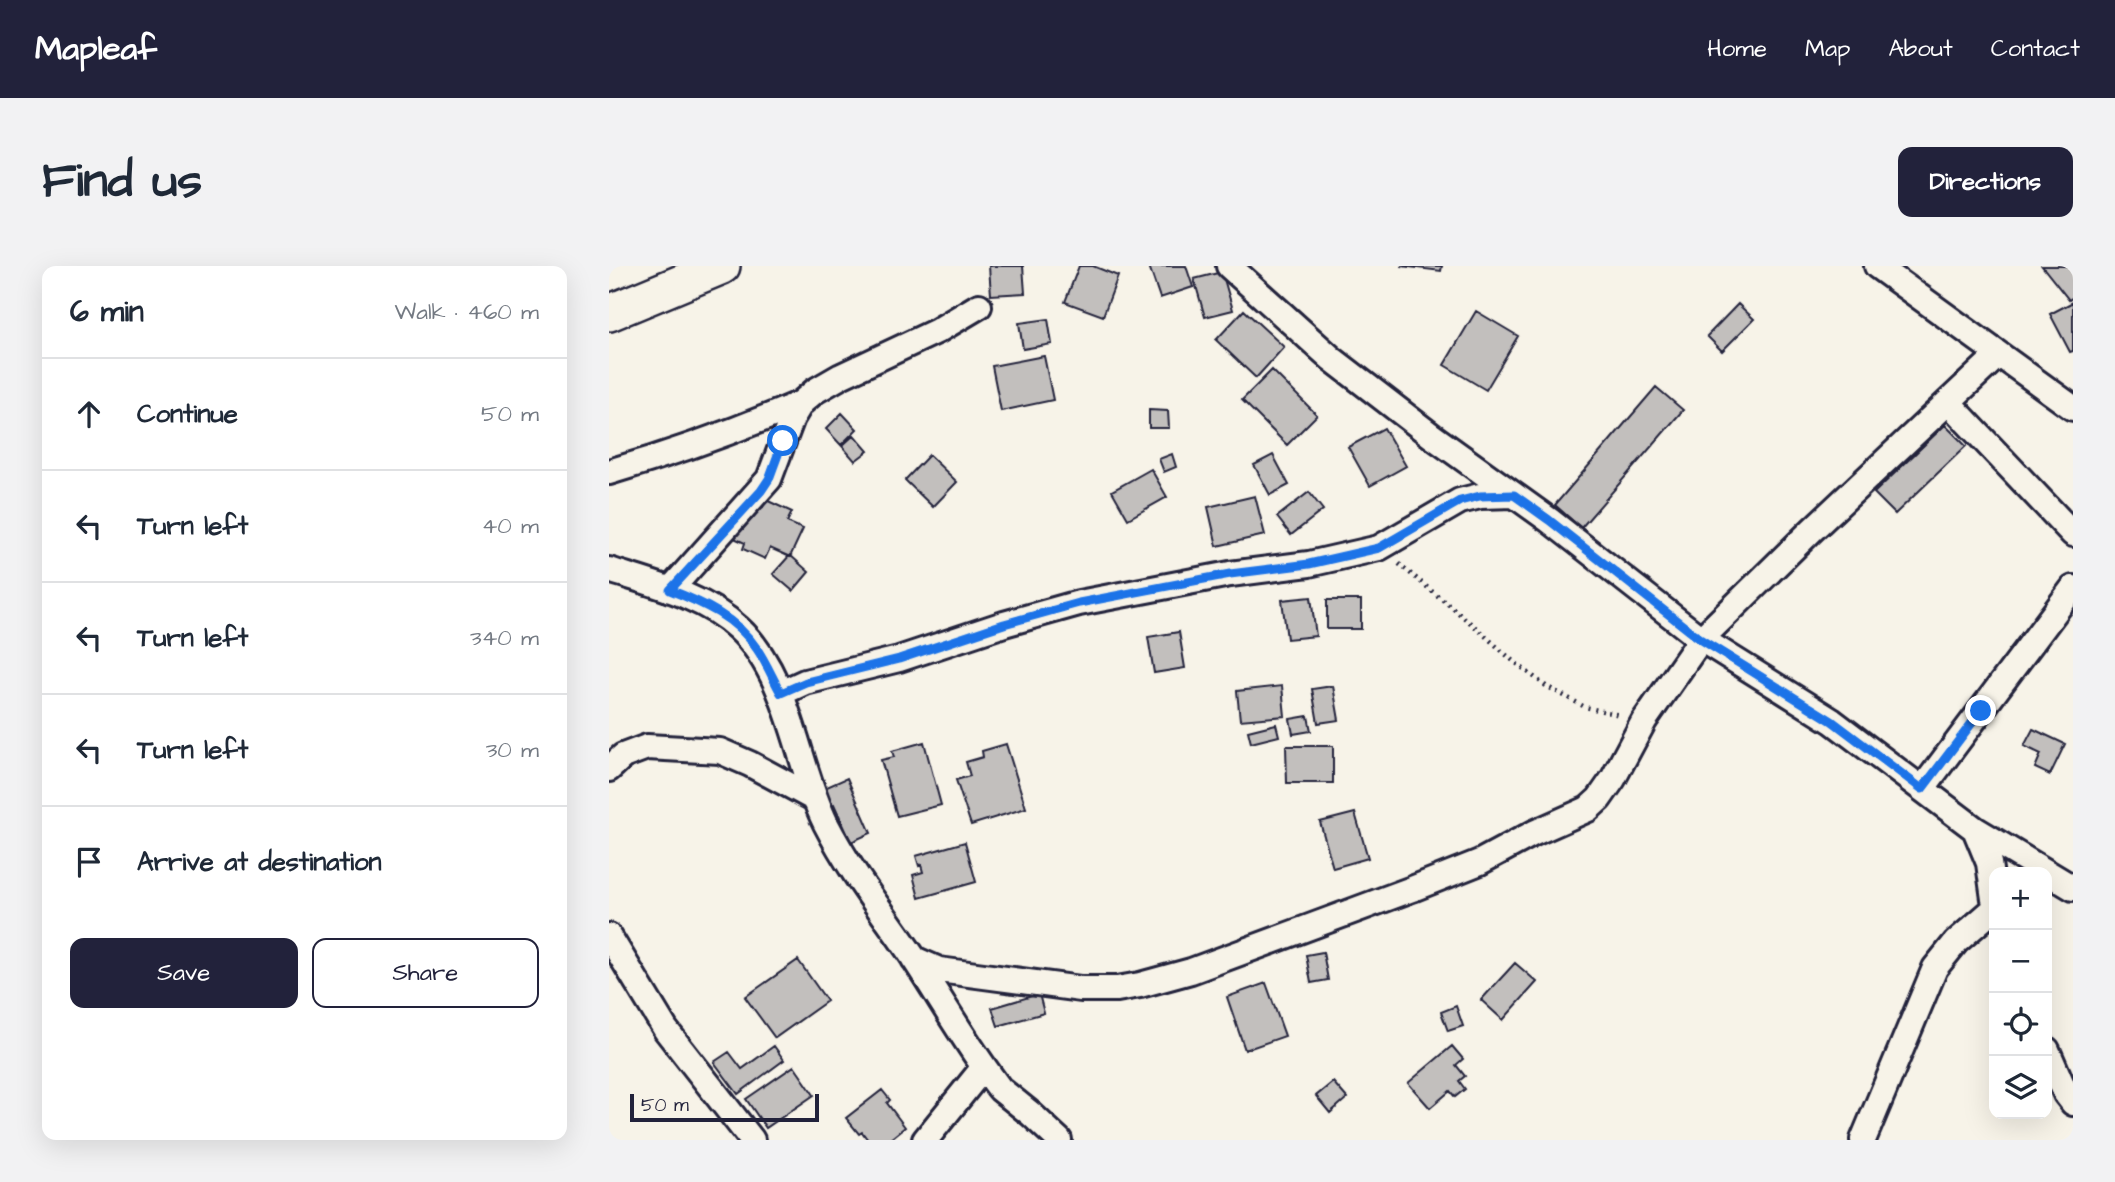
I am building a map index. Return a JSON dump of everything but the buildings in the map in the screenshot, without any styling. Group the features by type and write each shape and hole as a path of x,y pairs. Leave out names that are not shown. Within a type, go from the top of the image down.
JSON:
{"main road":[{"path":"609,313 722,266"}],"street":[{"path":"1229,266 1332,359 1432,436 1549,520 1700,639 1832,721 1975,829 2073,888"},
{"path":"1877,266 2073,408"},
{"path":"609,472 680,450 801,403 815,391 841,376 937,331 979,306"},
{"path":"914,959 939,970 1081,989 1117,989 1140,985 1191,971 1412,890 1480,862 1534,833 1588,809 1613,779 1644,721 1700,639 1999,355"},
{"path":"1948,402 2073,534"},
{"path":"670,590 769,479 792,418 801,403"},
{"path":"781,693 806,682 899,659 1004,624 1079,603 1230,574 1309,564 1379,548 1460,501 1480,496 1514,495"},
{"path":"609,570 670,590 718,612 739,628 757,648 781,693 815,799 843,855 1000,1089 1059,1140"},
{"path":"1922,789 2073,588"},
{"path":"609,769 623,756 647,747 720,751 815,799"},
{"path":"1975,829 1990,867"},
{"path":"1863,1140 1935,968 1955,942 1989,913"},
{"path":"609,936 666,1031 752,1140"},
{"path":"2050,1056 2066,1094 2073,1103"},
{"path":"925,1140 984,1067"}],"path":[{"path":"1379,548 1473,625 1511,660 1546,686 1585,707 1644,721"}],"route":[{"path":"783,441 774,469 761,491 670,590 718,612 739,628 757,648 781,693 806,682 899,659 1004,624 1079,603 1230,574 1309,564 1379,548 1460,501 1480,496 1514,495 1700,639 1832,721 1922,789 1981,711"}]}
